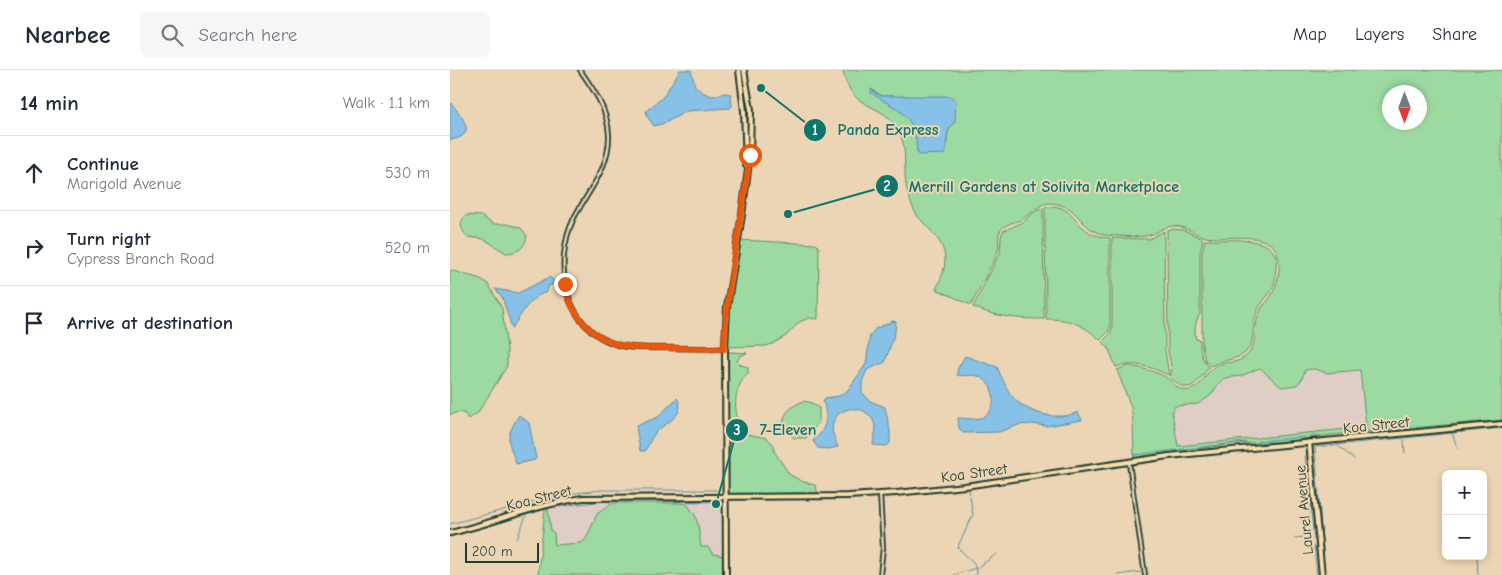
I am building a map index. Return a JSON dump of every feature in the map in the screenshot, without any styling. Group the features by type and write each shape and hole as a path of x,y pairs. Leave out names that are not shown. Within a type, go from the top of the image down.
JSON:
{"main road":[{"path":"738,70 744,111 747,175"},
{"path":"726,575 724,349 727,307 750,144 751,110 744,70"},
{"name":"Koa Street","path":"450,533 567,500 601,497 880,494 965,486 1202,452 1502,424"},
{"name":"Laurel Avenue","path":"1309,442 1322,575"}],"street":[{"path":"580,70 602,104 606,115 609,137 607,155 603,166 574,218 566,243 564,278 573,308 592,331 603,339 619,345 636,348 724,349"},
{"path":"1129,462 1145,575"},
{"path":"880,494 883,548 880,575"}],"shaded area":[{"path":"1261,370 1281,388 1297,386 1303,380 1305,371 1314,370 1328,374 1360,371 1365,426 1178,445 1173,412 1176,406 1198,405 1210,397 1226,379 1241,377"},
{"path":"687,501 714,501 719,502 723,507 724,556 713,554 701,547 698,524 687,506"},
{"path":"613,503 597,514 586,539 581,543 555,545 548,509 565,505"}],"green space":[{"path":"740,70 743,70 749,110 748,162 746,111"},
{"path":"843,70 1502,70 1502,420 1330,435 1291,441 1232,444 1134,458 1131,407 1117,370 1128,366 1148,370 1164,376 1181,390 1189,390 1199,384 1214,367 1220,364 1239,361 1248,355 1253,344 1260,311 1271,296 1277,282 1279,261 1274,247 1258,239 1206,237 1183,227 1174,226 1146,236 1105,235 1090,228 1067,207 1047,203 1020,220 1006,225 999,233 997,254 971,305 936,289 944,267 944,252 932,232 917,215 908,194 903,142 900,134 896,126 882,112 858,99 852,93","holes":["871,89 882,96 892,96 955,121 948,131 946,150 917,152 916,138 909,120","1260,368 1281,387 1297,385 1302,379 1305,370 1314,369 1328,373 1360,370 1366,427 1178,446 1172,412 1175,406 1198,404 1210,396 1225,378 1241,376"]},
{"path":"1053,206 1064,209 1090,232 1110,238 1110,328 1100,340 1076,323 1046,319 1045,207"},
{"path":"1043,208 1044,319 1007,317 973,307 1000,253 1003,231 1023,222 1034,212"},
{"path":"467,215 481,216 493,224 506,224 521,228 527,236 525,244 517,251 506,253 484,239 468,237 462,226 462,220"},
{"path":"1167,230 1184,230 1203,239 1200,253 1200,314 1196,323 1195,333 1196,339 1200,340 1203,358 1209,367 1196,383 1187,387 1182,386 1170,377 1172,370 1168,351"},
{"path":"1164,231 1165,351 1169,374 1136,365 1116,367 1108,347 1102,342 1110,334 1112,328 1112,238 1149,239"},
{"path":"739,240 816,244 819,247 818,319 809,318 799,322 786,336 766,346 726,347 728,307"},
{"path":"1205,240 1253,241 1269,247 1276,260 1274,285 1255,317 1249,348 1238,357 1211,366 1205,360 1202,346 1202,253"},
{"path":"450,270 481,279 488,284 502,308 507,366 477,414 468,419 465,414 458,412 450,415"},
{"path":"726,351 747,353 740,356 737,361 741,365 748,367 748,373 739,387 736,402 737,417 742,433 767,438 774,445 774,451 789,474 801,481 815,485 818,493 726,494"},
{"path":"804,401 812,403 819,408 819,422 806,438 794,438 785,427 785,416 797,404"},
{"path":"613,503 687,504 695,515 701,547 708,547 713,554 724,556 724,575 538,575 545,510 548,509 555,545 581,543 586,539 597,514"}],"water":[{"path":"680,70 691,70 695,86 702,92 711,96 725,93 731,94 732,106 730,108 687,111 665,123 654,126 646,111 663,97"},
{"path":"871,89 882,96 944,96 952,97 956,100 955,121 948,131 945,154 919,155 912,124 897,109 871,93"},
{"path":"450,102 463,119 466,130 459,138 450,140"},
{"path":"550,277 555,283 548,286 547,292 531,301 512,328 502,297 495,289 518,293"},
{"path":"893,321 896,322 895,332 885,362 867,370 862,382 862,392 870,401 885,407 890,431 890,443 887,446 873,445 875,426 872,418 860,409 852,409 845,410 834,420 832,430 838,447 829,449 818,448 813,441 825,424 826,414 823,401 825,398 839,396 848,390 866,364 870,336 875,329"},
{"path":"965,356 997,367 1011,395 1024,407 1051,416 1070,415 1078,412 1082,420 1046,426 1018,425 999,432 963,433 959,428 958,418 982,418 989,412 993,401 989,384 985,380 974,375 957,375 958,368"},
{"path":"677,398 680,404 677,414 655,433 645,451 640,451 636,426 658,417"},
{"path":"519,415 529,423 536,458 535,460 516,464 509,444 509,435"}],"waterway":[{"path":"1322,541 1315,447 1502,428"},
{"path":"1452,433 1458,449"},
{"path":"1310,436 1316,436"},
{"path":"1258,441 1305,437"},
{"path":"1404,439 1405,453"},
{"path":"1134,455 1246,442"},
{"path":"1337,445 1354,459"},
{"path":"1305,456 1314,540"},
{"path":"450,524 556,496 575,493 602,490 717,490"},
{"path":"969,490 973,515 958,548 974,563 977,575"},
{"path":"555,507 604,501 715,502"},
{"path":"450,537 543,510"},
{"path":"517,539 526,516"},
{"path":"1294,538 1308,537"},
{"path":"1314,546 1317,575"},
{"path":"1322,549 1325,575"},
{"path":"977,568 997,554"},
{"path":"1477,560 1478,575"},
{"path":"954,575 976,568"},
{"path":"1117,575 1140,572"}],"place":[{"name":"Panda Express","path":"761,88"},
{"name":"Merrill Gardens at Solivita Marketplace","path":"788,214"},
{"name":"7-Eleven","path":"716,504"}],"route":[{"path":"565,284 570,303 582,321 590,330 603,339 636,348 724,349 731,275 750,155"}]}
